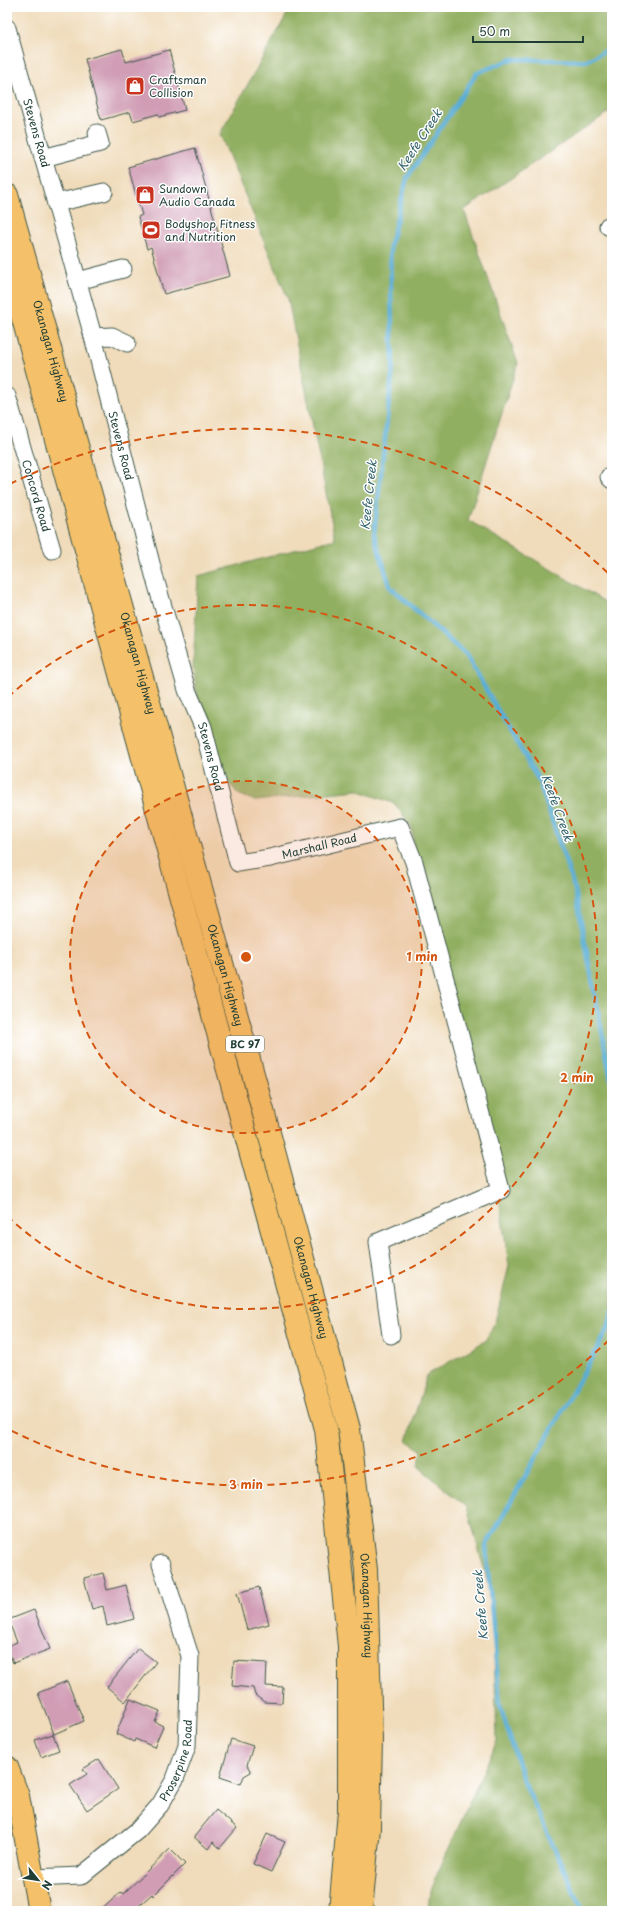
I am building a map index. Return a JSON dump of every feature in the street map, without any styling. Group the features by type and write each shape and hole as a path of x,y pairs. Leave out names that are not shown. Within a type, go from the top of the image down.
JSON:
{"main road":[{"name":"Okanagan Highway","path":"7,195 253,1073 349,1429 366,1570 371,1739 369,1828 362,1911"},
{"name":"Okanagan Highway","path":"7,260 326,1429 349,1646 349,1811 340,1911"},
{"path":"7,1767 18,1796 39,1911"}],"street":[{"name":"Stevens Road","path":"7,28 93,336 154,575 187,690 203,727 238,863"},
{"path":"43,158 100,144 97,133"},
{"path":"56,203 104,192"},
{"path":"78,281 123,269"},
{"path":"93,336 112,336 127,343"},
{"name":"Concord Road","path":"7,396 52,550"},
{"name":"Marshall Road","path":"238,863 270,858 400,827 414,862 500,1190 378,1242 391,1335"},
{"name":"Proserpine Road","path":"33,1878 81,1876 138,1830 160,1805 175,1779 186,1746 190,1656 160,1564"}],"green space":[{"path":"291,7 612,7 612,110 464,210 518,363 468,520 612,606 612,1911 428,1911 430,1890 497,1741 492,1598 467,1507 419,1467 421,1450 407,1441 427,1375 485,1341 495,1322 509,1266 500,1205 416,874 412,827 395,804 357,790 255,801 238,794 206,754 193,667 198,576 335,539 288,299 220,134"}],"water":[{"path":"612,7 612,51 607,50"}],"building":[{"name":"Craftsman Collision","path":"122,49 126,62 169,50 185,110 159,117 158,114 133,121 130,112 101,120 85,59"},
{"path":"195,148 230,276 164,294 151,247 147,249 138,217 142,215 128,167"},
{"path":"103,1573 107,1590 126,1585 134,1619 107,1626 103,1606 92,1609 84,1578"},
{"path":"259,1587 269,1624 247,1630 237,1593"},
{"path":"34,1610 50,1649 13,1663 7,1646 17,1642 8,1620"},
{"path":"138,1648 156,1662 125,1702 107,1687"},
{"path":"234,1661 267,1663 266,1686 283,1687 282,1703 264,1702 255,1695 253,1688 232,1686"},
{"path":"67,1681 84,1721 54,1734 38,1693"},
{"path":"130,1699 160,1711 155,1722 163,1726 154,1747 135,1739 134,1742 116,1734"},
{"path":"53,1734 59,1750 41,1757 35,1740"},
{"path":"231,1739 253,1746 247,1765 251,1772 244,1776 241,1784 220,1777"},
{"path":"99,1759 118,1789 87,1810 70,1785 87,1774 83,1769"},
{"path":"216,1810 237,1828 220,1848 213,1842 208,1849 194,1837"},
{"path":"267,1834 285,1842 271,1872 253,1864"},
{"path":"170,1849 185,1864 153,1896 152,1894 133,1911 100,1911 121,1892 123,1894"}],"waterway":[{"name":"Keefe Creek","path":"607,50 586,61 512,59 477,73 407,178 390,246 393,367 374,534 390,587 466,655 539,781 575,890 612,1085"},
{"name":"Keefe Creek","path":"583,1911 523,1780 500,1705 486,1546 608,1329 612,1313"}],"place":[{"name":"Craftsman Collision","path":"135,86"},
{"name":"Sundown Audio Canada","path":"145,195"},
{"name":"Bodyshop Fitness and Nutrition","path":"151,230"}]}
